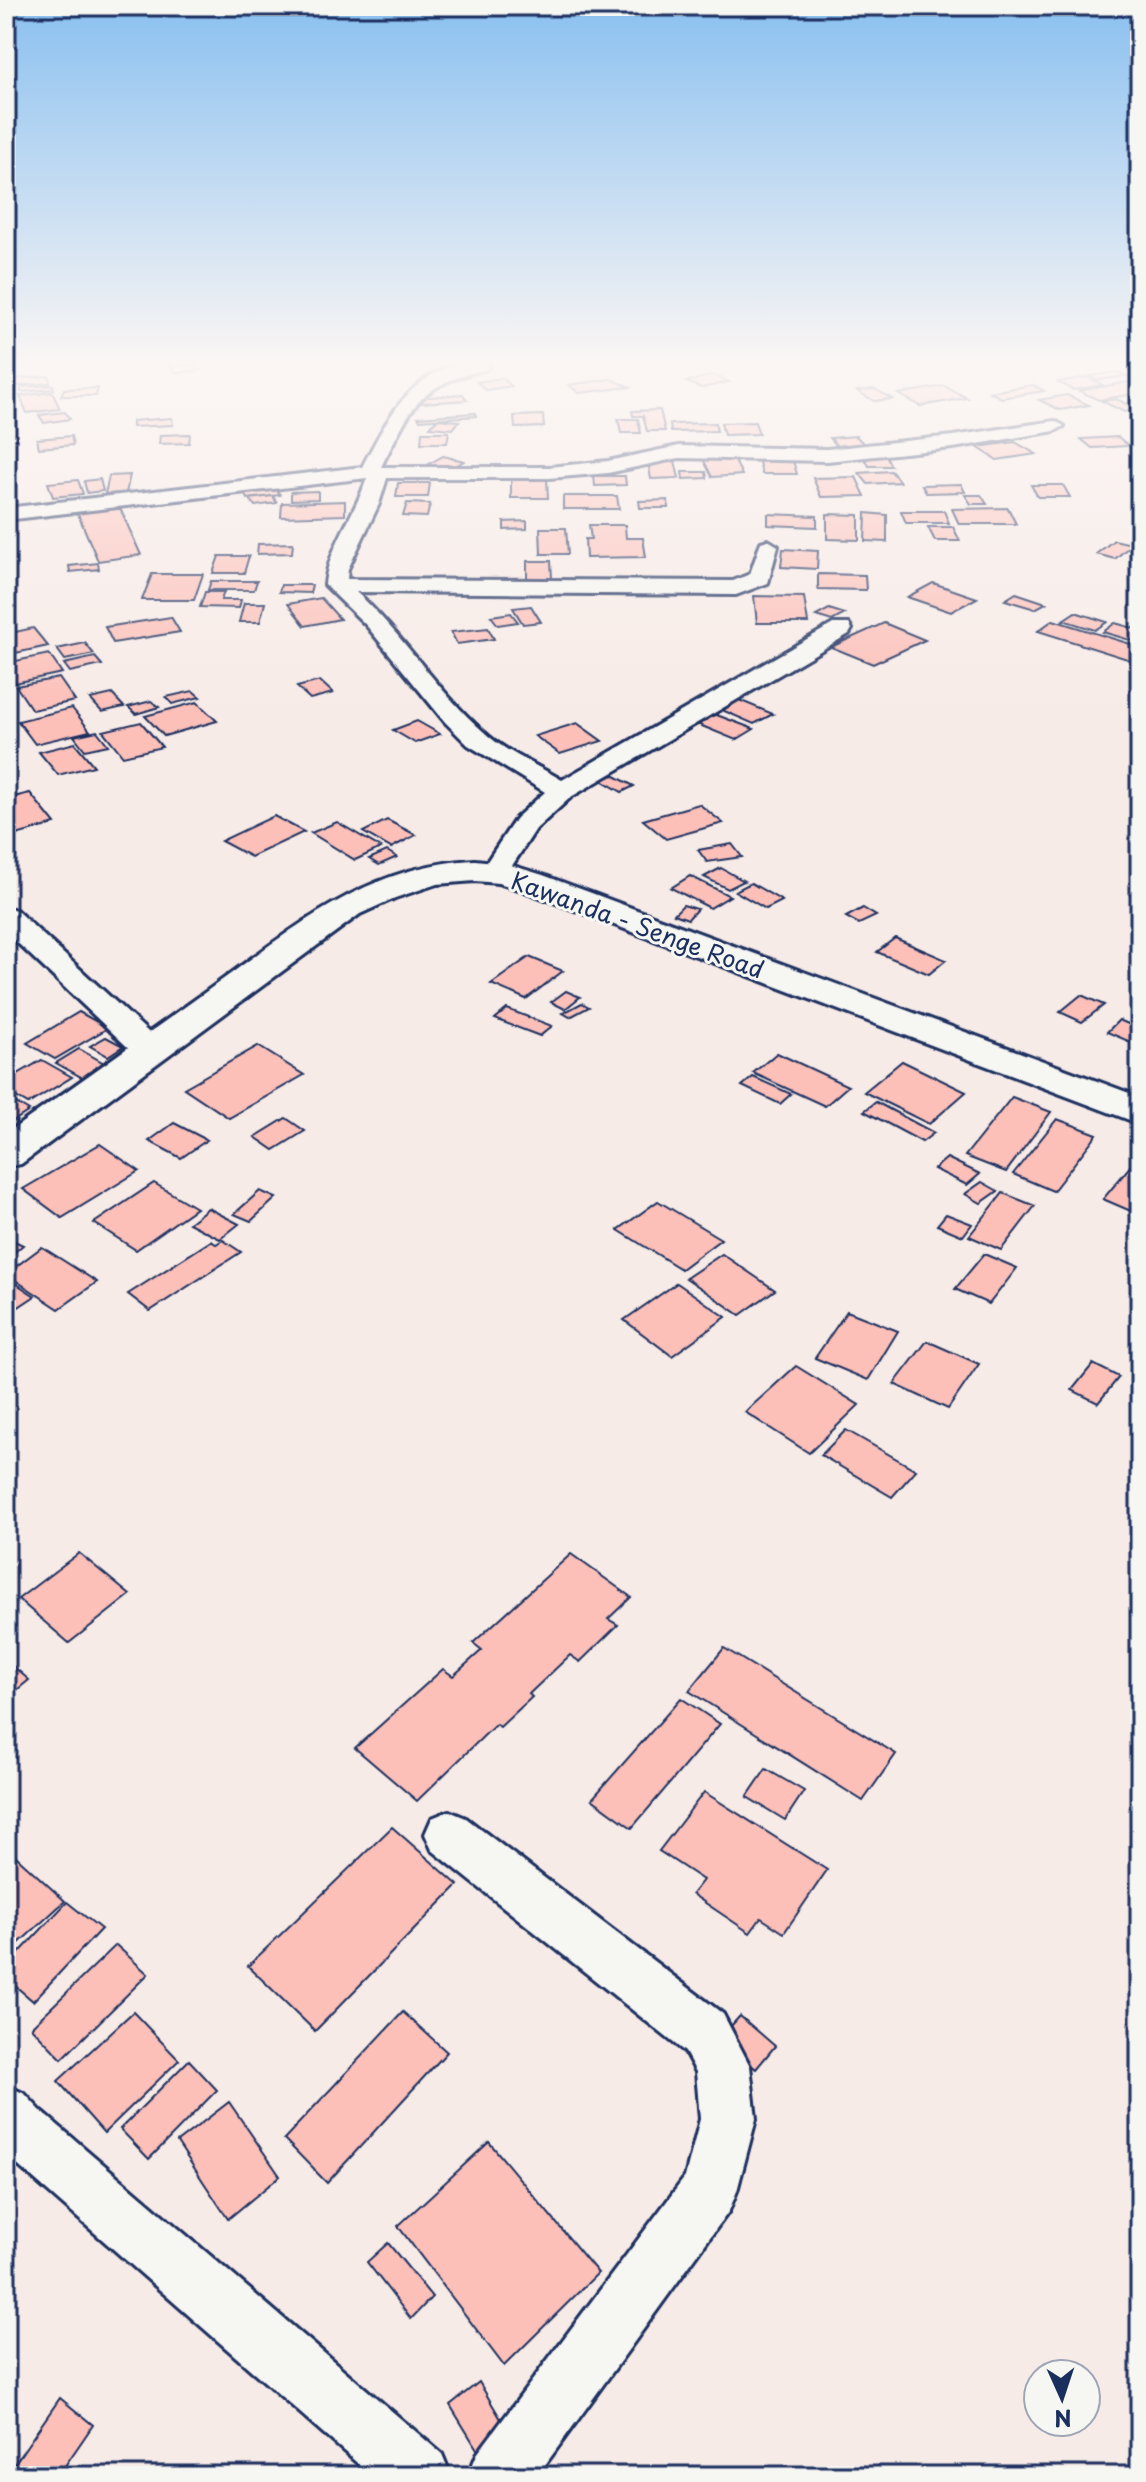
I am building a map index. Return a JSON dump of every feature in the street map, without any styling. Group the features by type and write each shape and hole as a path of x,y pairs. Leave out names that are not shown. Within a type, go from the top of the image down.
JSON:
{"street":[{"path":"6,514 297,481"},
{"path":"336,585 337,569 369,504 373,481"},
{"path":"336,585 736,588 760,578 768,546"},
{"path":"336,585 374,620 454,717 477,740 562,791"},
{"path":"494,872 526,824 562,791 841,629"},
{"name":"Kawanda - Senge Road","path":"6,1154 348,907 406,881 450,873 494,872 531,882 1140,1111"},
{"path":"6,916 148,1049"},
{"path":"449,1834 704,2033 723,2066 728,2119 709,2191 499,2476"},
{"path":"6,2113 20,2130 420,2476"}],"building":[{"path":"78,481 83,494 53,497 48,483"},
{"path":"84,481 100,481 103,491 87,493"},
{"path":"108,481 129,481 126,493 105,494"},
{"path":"511,481 547,481 548,498 511,498"},
{"path":"594,481 626,481 626,485 595,486"},
{"path":"814,481 858,481 865,496 821,497"},
{"path":"865,481 900,482 868,484"},
{"path":"398,483 430,483 428,497 396,497"},
{"path":"961,484 965,492 926,493 922,485"},
{"path":"1031,485 1063,485 1070,497 1038,497"},
{"path":"277,490 280,495 247,499 244,493"},
{"path":"318,491 318,499 291,500 291,492"},
{"path":"965,495 981,495 987,504 971,504"},
{"path":"273,496 277,503 255,506 250,499"},
{"path":"563,496 617,496 619,509 563,509"},
{"path":"668,500 669,508 640,508 639,501"},
{"path":"345,501 345,515 281,517 282,503"},
{"path":"407,503 430,504 427,517 403,516"},
{"path":"119,506 141,555 98,561 77,512"},
{"path":"1008,508 1016,524 959,524 952,509"},
{"path":"901,511 944,511 949,523 906,523"},
{"path":"866,513 887,515 887,542 865,541"},
{"path":"768,514 817,516 817,527 768,525"},
{"path":"827,514 859,515 859,540 827,539"},
{"path":"527,521 527,529 504,530 504,522"},
{"path":"589,525 625,525 626,538 643,538 646,557 586,558 585,539 591,539"},
{"path":"928,527 953,527 960,541 935,541"},
{"path":"540,528 566,528 568,554 541,554"},
{"path":"1114,540 1132,544 1115,559 1096,554"},
{"path":"293,543 292,553 257,554 258,544"},
{"path":"783,549 818,551 817,569 781,567"},
{"path":"219,556 249,556 244,573 213,573"},
{"path":"527,561 551,561 552,578 527,579"},
{"path":"98,563 99,569 70,572 69,566"},
{"path":"152,574 203,574 194,600 142,600"},
{"path":"818,574 865,575 866,590 818,589"},
{"path":"211,581 257,581 254,590 208,590"},
{"path":"933,583 977,598 951,612 907,597"},
{"path":"281,585 312,585 310,593 279,592"},
{"path":"205,592 224,592 221,600 241,600 239,608 200,607"},
{"path":"1016,593 1046,603 1035,609 1005,600"},
{"path":"754,596 804,597 808,623 757,623"},
{"path":"321,598 340,619 305,626 288,604"},
{"path":"244,603 265,603 260,622 239,622"},
{"path":"531,606 541,622 523,624 513,608"},
{"path":"829,609 845,614 832,621 816,616"},
{"path":"1075,612 1107,622 1095,630 1063,620"},
{"path":"511,613 518,622 498,625 491,616"},
{"path":"171,617 180,632 113,643 105,627"},
{"path":"1053,620 1140,647 1140,663 1038,631"},
{"path":"884,623 925,640 873,664 831,647"},
{"path":"1115,623 1140,630 1140,643 1103,632"},
{"path":"33,628 48,646 6,655 6,634"},
{"path":"488,628 494,639 457,644 451,632"},
{"path":"85,643 94,654 65,660 57,649"},
{"path":"49,654 62,673 10,684 6,678 6,663"},
{"path":"95,657 102,665 70,672 64,664"},
{"path":"59,678 75,701 32,710 16,686"},
{"path":"320,681 333,693 310,699 297,687"},
{"path":"193,691 200,697 172,704 166,697"},
{"path":"112,694 124,707 102,712 90,699"},
{"path":"734,698 773,714 754,724 715,707"},
{"path":"151,701 159,707 136,714 128,707"},
{"path":"197,702 217,721 164,736 145,716"},
{"path":"72,708 90,731 35,744 18,721"},
{"path":"714,714 754,729 736,740 697,724"},
{"path":"417,721 440,734 415,743 393,730"},
{"path":"141,722 162,747 123,756 103,731"},
{"path":"577,723 602,741 560,754 535,736"},
{"path":"97,731 108,745 85,750 74,736"},
{"path":"75,743 94,766 58,775 39,752"},
{"path":"613,775 634,786 622,792 601,780"},
{"path":"30,793 55,824 6,838 6,799"},
{"path":"699,804 723,823 666,839 643,820"},
{"path":"274,816 304,832 251,857 221,841"},
{"path":"387,820 416,835 391,848 363,832"},
{"path":"337,822 381,848 355,860 311,833"},
{"path":"732,844 742,857 707,862 698,850"},
{"path":"387,851 397,857 379,865 369,859"},
{"path":"721,868 744,881 728,889 704,877"},
{"path":"690,876 730,896 710,908 671,888"},
{"path":"751,883 782,901 766,909 735,891"},
{"path":"683,905 697,909 688,919 674,914"},
{"path":"863,908 876,916 859,924 846,917"},
{"path":"895,938 946,960 929,974 877,952"},
{"path":"529,957 563,971 526,999 491,984"},
{"path":"566,991 580,997 565,1009 551,1002"},
{"path":"1081,995 1104,1005 1082,1022 1060,1012"},
{"path":"582,1003 589,1007 570,1017 563,1013"},
{"path":"507,1009 552,1026 540,1036 495,1019"},
{"path":"79,1012 108,1028 55,1059 27,1043"},
{"path":"1119,1020 1140,1029 1140,1046 1107,1032"},
{"path":"106,1037 123,1046 108,1056 90,1046"},
{"path":"258,1046 304,1075 229,1118 184,1088"},
{"path":"79,1049 106,1064 83,1078 56,1063"},
{"path":"777,1053 848,1086 825,1106 753,1073"},
{"path":"42,1060 72,1077 28,1104 6,1091 6,1081"},
{"path":"902,1061 966,1092 929,1124 864,1092"},
{"path":"753,1077 791,1094 780,1104 742,1086"},
{"path":"6,1097 29,1111 12,1122 6,1118"},
{"path":"1012,1097 1051,1112 1006,1172 965,1156"},
{"path":"876,1102 934,1133 922,1142 864,1111"},
{"path":"286,1118 305,1131 274,1150 255,1137"},
{"path":"1057,1119 1097,1134 1053,1191 1013,1174"},
{"path":"174,1123 207,1140 181,1158 149,1141"},
{"path":"100,1144 139,1171 62,1218 23,1189"},
{"path":"947,1158 980,1174 967,1185 934,1169"},
{"path":"1137,1158 1140,1159 1140,1215 1103,1199"},
{"path":"982,1182 998,1191 981,1203 965,1194"},
{"path":"154,1183 196,1208 136,1250 94,1223"},
{"path":"260,1191 276,1198 251,1221 234,1214"},
{"path":"1003,1193 1035,1206 1001,1250 969,1236"},
{"path":"658,1201 721,1239 681,1269 618,1230"},
{"path":"208,1208 239,1224 220,1239 189,1223"},
{"path":"946,1214 972,1224 963,1236 937,1225"},
{"path":"6,1237 23,1245 6,1259"},
{"path":"223,1240 241,1252 150,1311 128,1294 211,1241 216,1244"},
{"path":"42,1247 97,1282 59,1309 6,1274"},
{"path":"722,1254 775,1290 740,1315 686,1278"},
{"path":"984,1254 1017,1268 989,1304 955,1289"},
{"path":"6,1277 35,1296 11,1312 6,1309"},
{"path":"677,1283 726,1317 672,1356 624,1320"},
{"path":"847,1311 898,1331 868,1380 815,1358"},
{"path":"927,1341 979,1364 948,1409 894,1384"},
{"path":"1093,1364 1119,1377 1098,1403 1072,1390"},
{"path":"796,1366 859,1405 809,1453 745,1412"},
{"path":"846,1430 916,1470 892,1497 821,1455"},
{"path":"79,1553 130,1595 69,1643 18,1599"},
{"path":"571,1554 631,1597 608,1619 618,1625 580,1662 570,1655 529,1694 532,1697 500,1727 496,1724 417,1801 355,1748 443,1669 453,1676 482,1650 473,1643"},
{"path":"724,1648 896,1754 863,1801 689,1691"},
{"path":"6,1660 29,1680 6,1699"},
{"path":"681,1698 720,1724 632,1828 592,1799"},
{"path":"766,1769 804,1791 785,1820 747,1797"},
{"path":"704,1792 827,1870 784,1933 761,1918 750,1933 692,1894 703,1880 659,1851"},
{"path":"392,1827 458,1885 315,2031 248,1966"},
{"path":"6,1847 65,1901 6,1955"},
{"path":"67,1902 101,1929 33,2001 6,1978 6,1967"},
{"path":"116,1945 148,1974 62,2059 31,2027"},
{"path":"133,2012 179,2060 104,2133 58,2081"},
{"path":"403,2012 447,2052 327,2183 284,2139"},
{"path":"740,2016 775,2046 756,2069 720,2038"},
{"path":"189,2060 217,2090 149,2159 120,2129"},
{"path":"229,2102 280,2176 228,2219 177,2142"},
{"path":"489,2142 598,2273 504,2366 398,2226"},
{"path":"388,2243 432,2297 411,2319 367,2262"},
{"path":"479,2382 508,2431 480,2454 450,2405"},
{"path":"60,2398 93,2425 58,2476 6,2476"}]}
